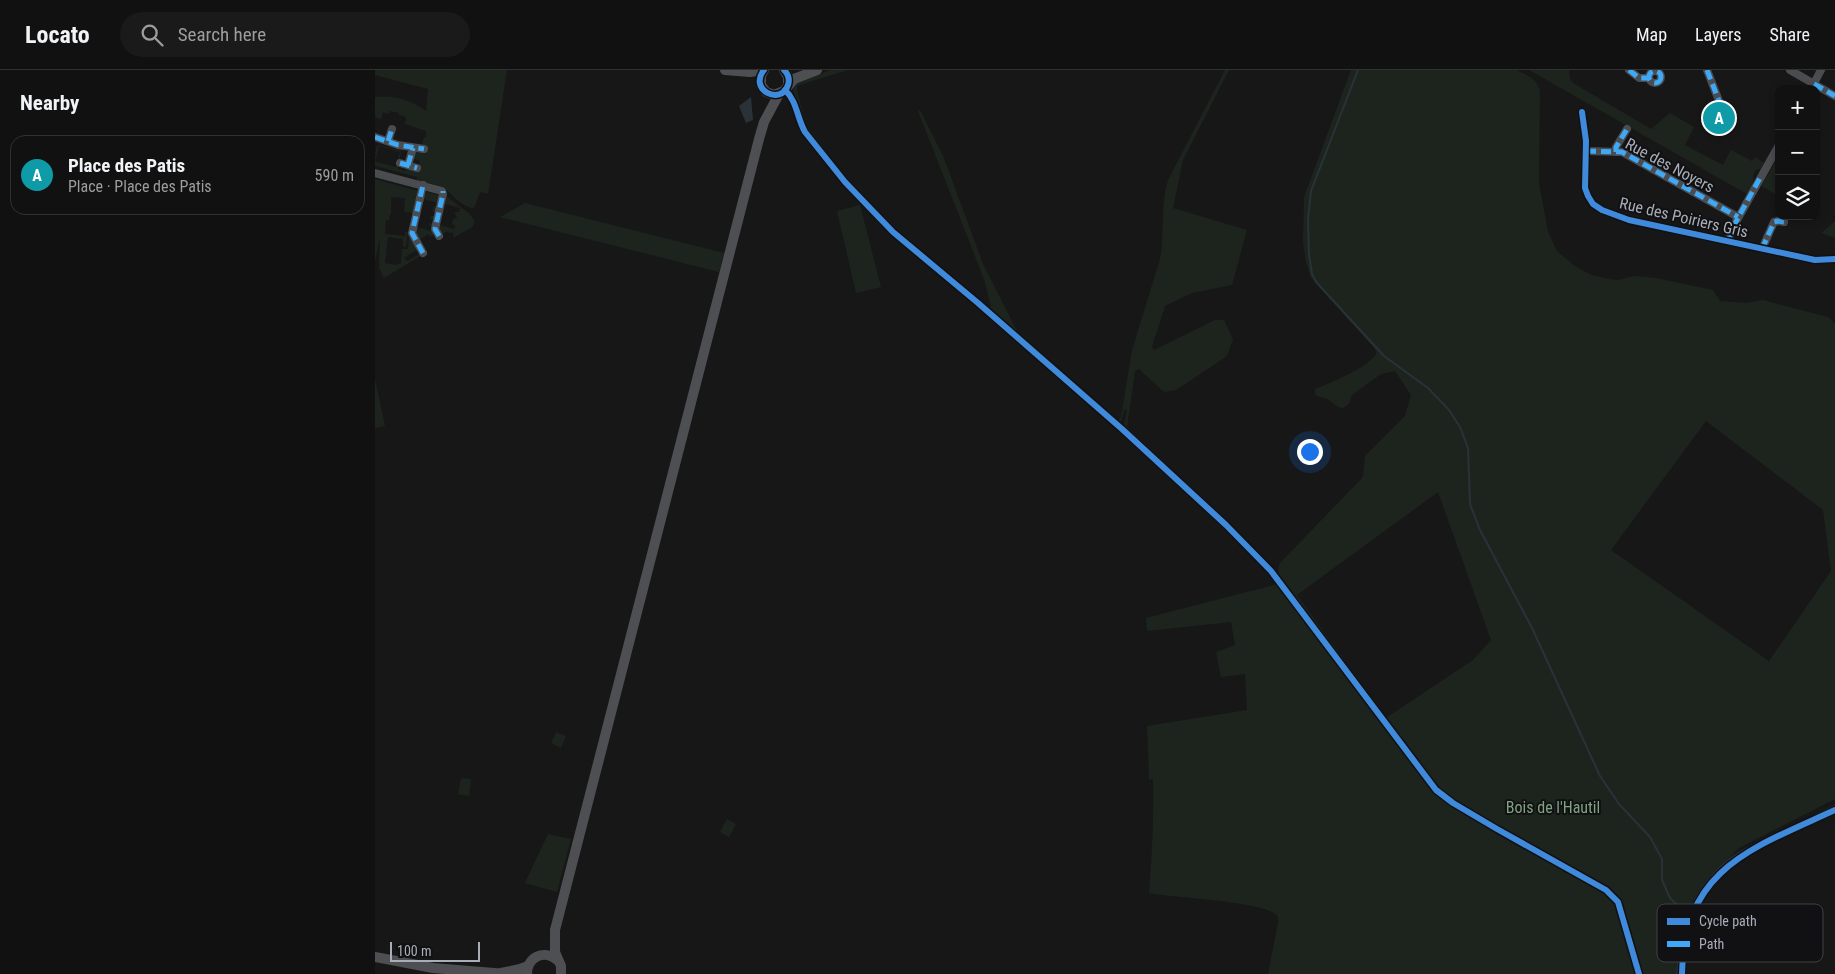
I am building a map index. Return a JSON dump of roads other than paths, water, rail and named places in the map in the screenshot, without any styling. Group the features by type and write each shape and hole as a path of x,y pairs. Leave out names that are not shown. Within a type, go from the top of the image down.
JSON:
{"main road":[{"path":"561,974 561,966 557,960 554,947 555,930 764,122 766,103 761,76 763,70 750,72 728,70"},
{"path":"728,70 749,77 772,94 784,89 797,77 817,70"},
{"path":"764,122 784,89 788,77 784,70"},
{"path":"541,955 555,930"},
{"path":"375,957 448,970 504,974 520,969 528,970 534,958 541,955 549,955 557,960"}],"street":[{"path":"1629,70 1639,78 1649,78"},
{"path":"1707,70 1721,106"},
{"path":"1790,70 1811,85"},
{"path":"1813,85 1821,70"},
{"path":"784,89 791,96 805,132 871,210 899,237 978,303 1122,429 1226,525 1271,571 1436,790 1453,803 1497,829 1606,890 1618,902 1639,974"},
{"path":"1820,89 1835,96"},
{"name":"Rue des Poiriers Gris","path":"1582,112 1586,151 1585,188 1590,200 1597,207 1629,220 1815,260 1835,259"},
{"path":"388,141 392,129"},
{"path":"1616,152 1616,147 1627,129"},
{"path":"375,137 398,145 424,149"},
{"path":"413,148 404,164 417,168"},
{"name":"Rue des Noyers","path":"1586,151 1616,152 1628,155 1738,218"},
{"path":"1728,241 1738,218 1775,152"},
{"path":"375,173 443,192 435,229 439,236"},
{"path":"423,185 412,232 423,253"},
{"path":"1762,249 1774,222 1784,222"},
{"path":"1698,904 1723,870 1750,850 1835,810"}],"waterway":[{"path":"1358,70 1311,191 1308,220 1309,254 1312,274 1317,283 1384,356 1428,388 1449,410 1460,427 1468,448 1470,504 1480,530 1532,628 1600,776 1619,804 1650,837 1662,859 1662,880 1670,898 1676,904"},
{"path":"1824,811 1835,806"},
{"path":"1693,904 1714,874 1730,859 1748,848"},
{"path":"1677,974 1678,962"}],"place":[{"name":"Place des Patis","path":"1719,118"}],"park label":[{"name":"Bois de l'Hautil","path":"1553,807"}]}
